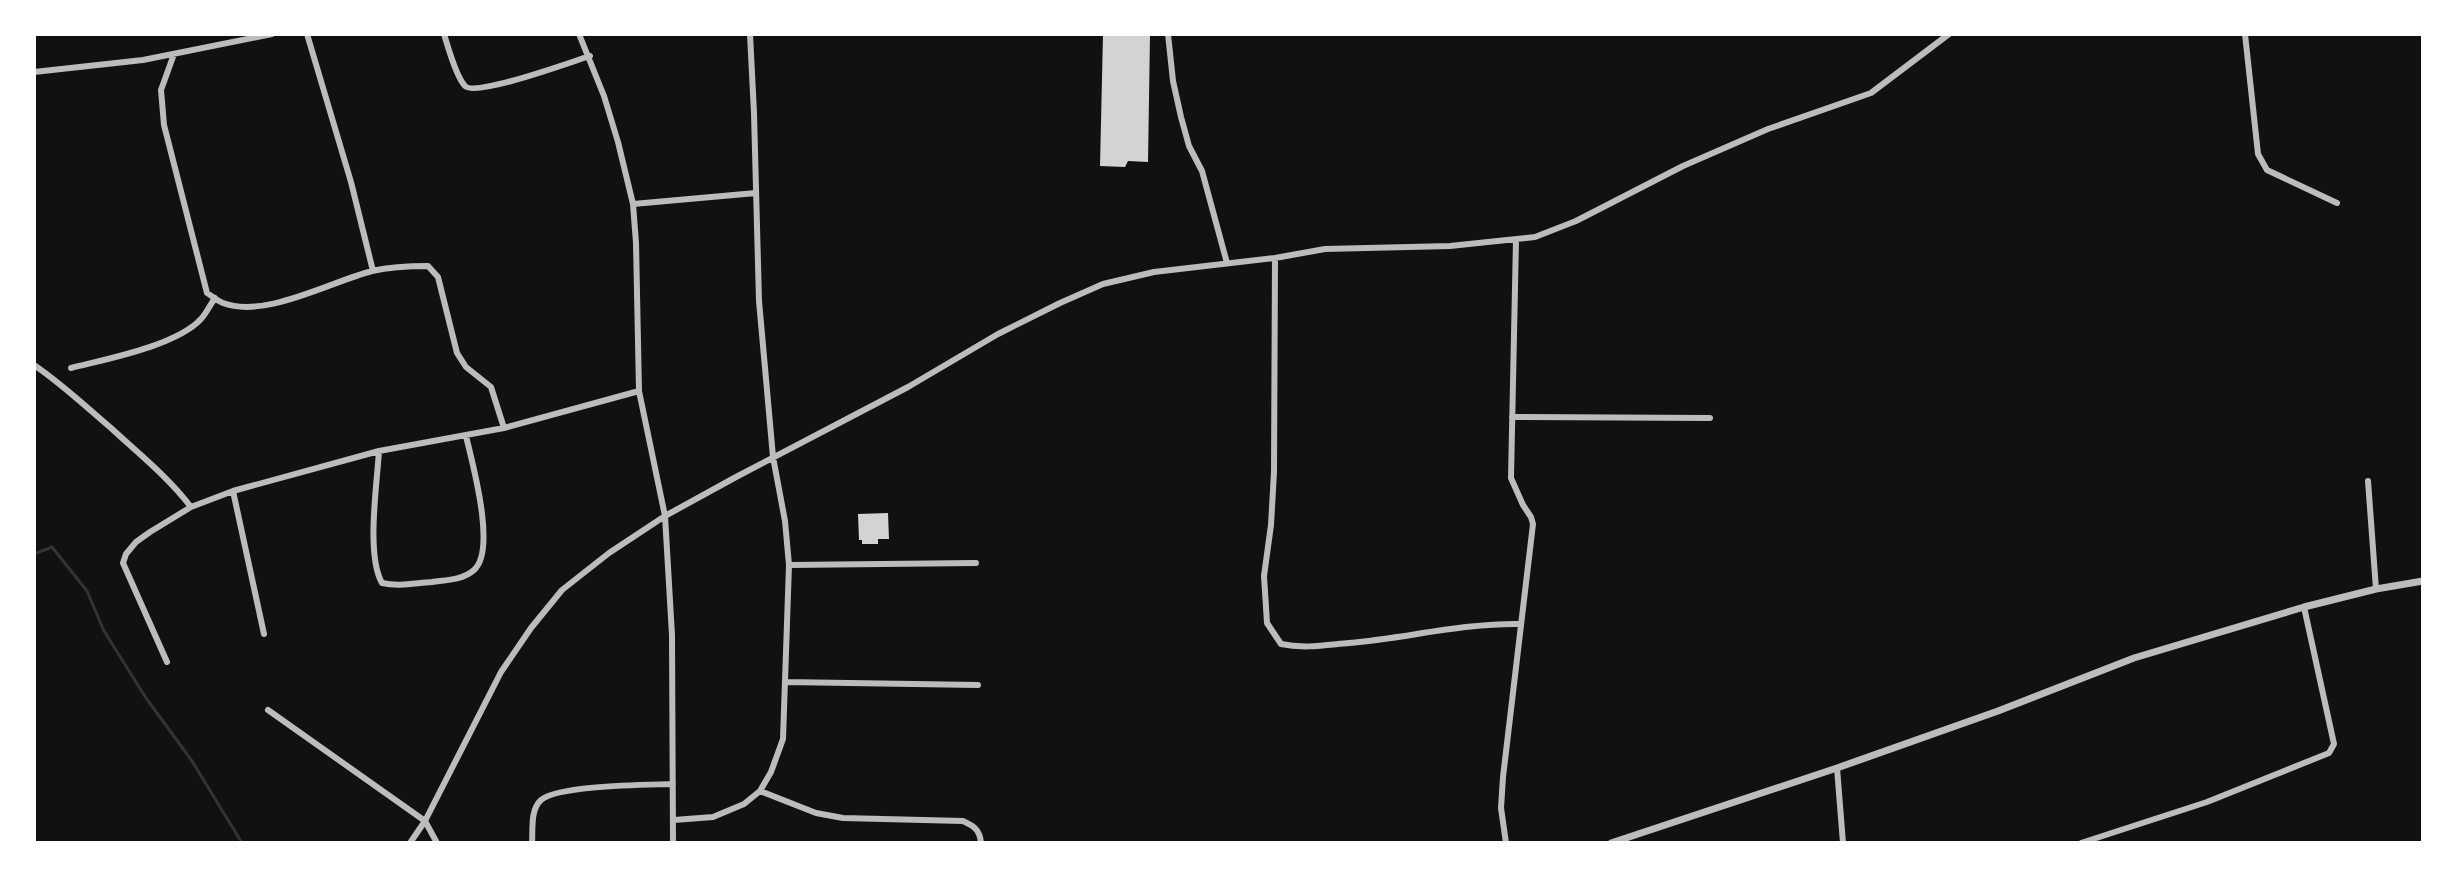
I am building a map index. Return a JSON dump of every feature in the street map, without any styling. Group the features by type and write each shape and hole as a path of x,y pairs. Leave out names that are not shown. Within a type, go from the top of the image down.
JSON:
{"street":[{"path":"34,72 143,60 272,34"},
{"path":"307,34 351,182 373,271"},
{"path":"444,34 465,86 474,90 590,56"},
{"path":"579,34 590,56 618,142 633,204 639,391 665,516 672,635 673,843"},
{"path":"674,820 713,817 744,804 760,791 783,739 789,565 785,521 773,457 759,301 750,34"},
{"path":"1168,34 1181,117 1189,146 1202,171 1227,263"},
{"path":"410,843 425,821 501,672 562,590 609,553 665,516 908,387 998,334 1103,284 1154,272 1325,249 1450,246 1535,237 1576,221 1683,166 1768,129 1871,93 1949,34"},
{"path":"2245,34 2258,154 2267,170 2337,203"},
{"path":"174,54 161,90 164,125 207,293 221,303 246,308 285,301 373,271 428,266 438,277 457,353 466,367 491,387 504,428"},
{"path":"633,204 756,193"},
{"path":"1506,843 1501,808 1503,777 1533,524 1511,478 1516,240"},
{"path":"1275,258 1274,472 1264,576 1267,623 1281,644 1298,648 1491,624 1521,624"},
{"path":"71,368 137,351 178,335 200,320 215,298"},
{"path":"34,365 61,383 138,450 174,485 191,507"},
{"path":"167,662 123,563 136,542 191,507 233,491 379,451 504,428 639,391"},
{"path":"1512,417 1710,418"},
{"path":"379,451 374,564 382,583 393,585 454,579 473,572 480,563 483,532 482,502 466,436"},
{"path":"2368,481 2376,589"},
{"path":"233,491 264,634"},
{"path":"789,565 976,563"},
{"path":"1611,843 1837,768 1998,711 2134,658 2304,607 2423,581"},
{"path":"2081,843 2207,802 2329,753 2334,744 2304,607"},
{"path":"785,682 978,685"},
{"path":"268,710 425,821 437,843"},
{"path":"1837,768 1843,843"},
{"path":"532,843 534,810 541,800 552,795 562,791 673,784"},
{"path":"760,791 816,813 843,818 963,821 975,826 981,843"}],"building":[{"path":"1103,34 1150,34 1148,162 1128,161 1125,167 1100,166"},
{"path":"888,513 889,539 878,539 878,544 862,544 859,540 858,514"}],"waterway":[{"path":"34,554 52,547 87,591 104,631 146,698 192,761 242,843"}]}
